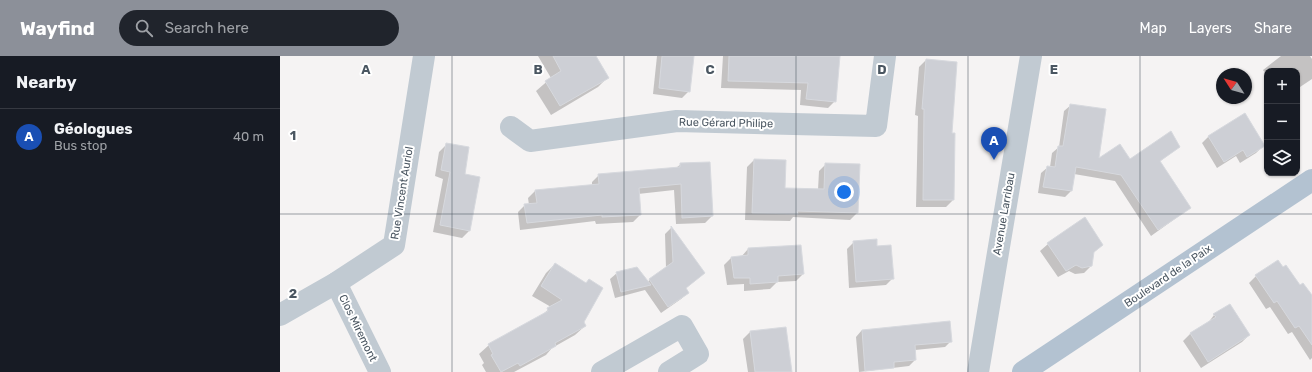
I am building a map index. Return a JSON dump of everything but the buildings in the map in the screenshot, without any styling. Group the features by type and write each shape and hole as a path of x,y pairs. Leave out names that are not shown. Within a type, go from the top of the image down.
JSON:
{"main road":[{"name":"Boulevard de la Paix","path":"1024,372 1312,180"}],"street":[{"name":"Rue Vincent Auriol","path":"280,316 336,283 394,245 424,56"},
{"name":"Rue Gérard Philipe","path":"512,127 530,141 678,121 876,126 885,56"},
{"name":"Avenue Larribau","path":"978,372 1030,56"},
{"name":"Clos Miremont","path":"336,283 380,372"},
{"path":"602,372 682,326 698,354 669,372"}],"place":[{"name":"Géologues","path":"994,160"}]}
